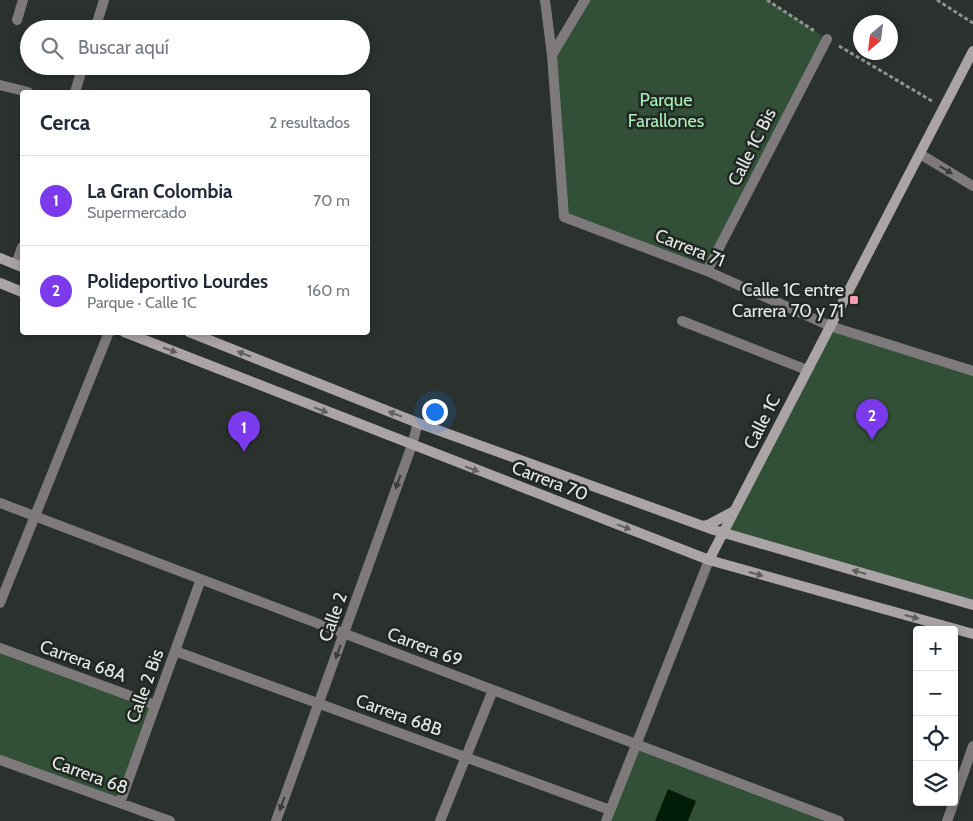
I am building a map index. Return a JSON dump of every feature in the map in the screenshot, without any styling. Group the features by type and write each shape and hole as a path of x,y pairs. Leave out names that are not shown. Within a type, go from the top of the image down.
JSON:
{"street":[{"path":"17,20 24,0"},
{"path":"98,20 104,0"},
{"path":"545,0 552,55"},
{"path":"552,55 585,0"},
{"name":"Calle 1C Bis","path":"707,271 827,39"},
{"name":"Calle 1C","path":"606,821 709,560 973,51"},
{"name":"Carrera 71","path":"552,55 564,217 707,271 830,326 973,371"},
{"path":"76,90 80,75"},
{"path":"0,85 20,90"},
{"path":"920,154 973,186"},
{"path":"0,258 19,266"},
{"path":"0,283 20,291"},
{"path":"682,321 807,370"},
{"path":"0,603 108,335"},
{"name":"Carrera 70","path":"132,335 709,560 973,634"},
{"name":"Carrera 70","path":"195,335 418,423 722,533 973,605"},
{"name":"Calle 2","path":"276,821 412,445 418,423"},
{"name":"Carrera 69","path":"0,504 838,821"},
{"path":"703,526 734,510"},
{"name":"Calle 2 Bis","path":"120,803 201,579"},
{"name":"Carrera 68A","path":"0,648 155,705"},
{"name":"Carrera 68B","path":"175,651 610,810"},
{"path":"440,821 493,690"},
{"path":"958,789 973,746"},
{"name":"Carrera 68","path":"0,760 170,821"},
{"path":"947,821 952,806"}],"path":[{"path":"766,0 827,39 944,108"},
{"path":"937,0 973,24"}],"green space":[{"name":"Parque Farallones","path":"585,0 767,0 827,39 707,271 564,217 552,55"},
{"path":"830,326 973,371 973,605 722,533"},
{"path":"0,648 155,705 120,803 0,760"},
{"path":"636,744 839,821 606,821"}],"shaded area":[{"path":"668,789 696,801 688,821 655,821"}],"place":[{"name":"Calle 1C entre Carrera 70 y 71","path":"854,300"},
{"name":"Polideportivo Lourdes","path":"872,440"},
{"name":"La Gran Colombia","path":"244,452"}]}
